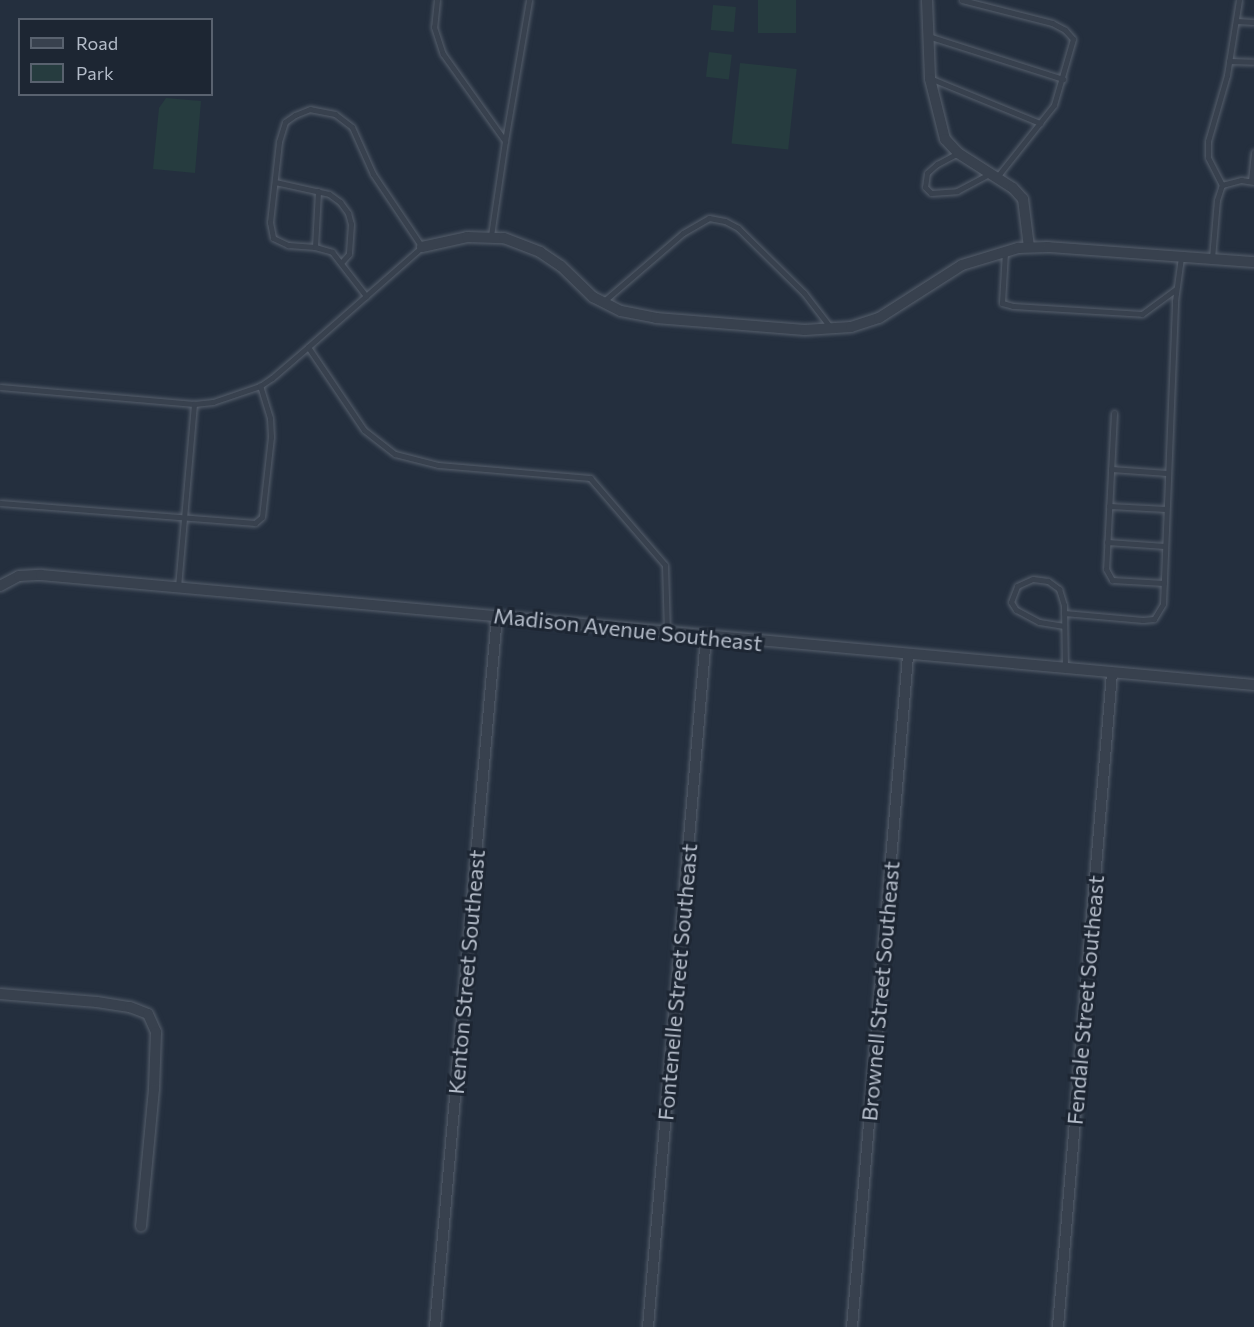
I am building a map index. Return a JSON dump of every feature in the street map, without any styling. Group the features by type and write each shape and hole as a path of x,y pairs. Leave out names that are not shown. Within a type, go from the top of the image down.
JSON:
{"street":[{"path":"927,0 930,79 945,139 958,153 1013,188 1023,199 1029,247"},
{"path":"422,247 454,239 491,236 517,242 540,252 602,302 621,311 656,318 806,330 832,330 879,318 962,265 1005,251 1029,247 1254,262"},
{"name":"Madison Avenue Southeast","path":"2,584 19,576 41,575 908,656 1254,685"},
{"name":"Kenton Street Southeast","path":"435,1327 497,616"},
{"name":"Fontenelle Street Southeast","path":"648,1327 706,637"},
{"name":"Brownell Street Southeast","path":"852,1327 908,656"},
{"name":"Fendale Street Southeast","path":"1058,1327 1112,673"},
{"path":"0,994 97,1002 130,1007 148,1014 156,1032 154,1089 141,1226"}],"lane":[{"path":"437,0 434,27 443,54 505,141"},
{"path":"491,236 529,0"},
{"path":"958,153 937,164 927,173 925,187 931,193 957,191 994,175 1054,105 1073,39 1065,30 1052,23 962,0"},
{"path":"1222,185 1208,157 1208,141 1229,61 1239,0"},
{"path":"1236,21 1254,22"},
{"path":"927,35 1063,80"},
{"path":"1229,61 1254,62"},
{"path":"930,79 1040,123"},
{"path":"0,387 194,404 213,402 260,386 308,347 422,247 373,174 352,128 335,114 310,110 295,115 285,122 279,142 270,222 273,238 288,245 315,247 332,252 366,296"},
{"path":"1212,258 1216,200 1222,185 1233,181 1252,181 1254,152"},
{"path":"275,182 329,194 340,201 348,213 351,224 349,254 341,263"},
{"path":"315,247 318,191"},
{"path":"602,302 683,233 709,218 725,221 738,228 804,293 832,330"},
{"path":"1005,251 1002,303 1013,306 1142,314 1178,288"},
{"path":"1064,613 1154,619 1163,604 1175,301 1181,257"},
{"path":"308,347 364,430 395,454 438,465 590,478 665,565 667,633"},
{"path":"0,503 255,523 262,517 271,425 260,386"},
{"path":"178,587 194,404"},
{"path":"1114,413 1106,569 1112,580 1164,583"},
{"path":"1111,469 1167,473"},
{"path":"1109,506 1166,509"},
{"path":"1107,542 1165,546"},
{"path":"1064,626 1026,617 1011,602 1017,586 1033,579 1048,581 1059,589 1064,613 1065,670"}],"green space":[{"path":"758,0 796,0 796,33 758,33"},
{"path":"713,5 736,7 734,32 711,30"},
{"path":"709,52 732,55 729,80 706,77"},
{"path":"740,63 797,69 788,150 732,144"},
{"path":"166,98 201,101 195,173 153,169 159,108"}]}
